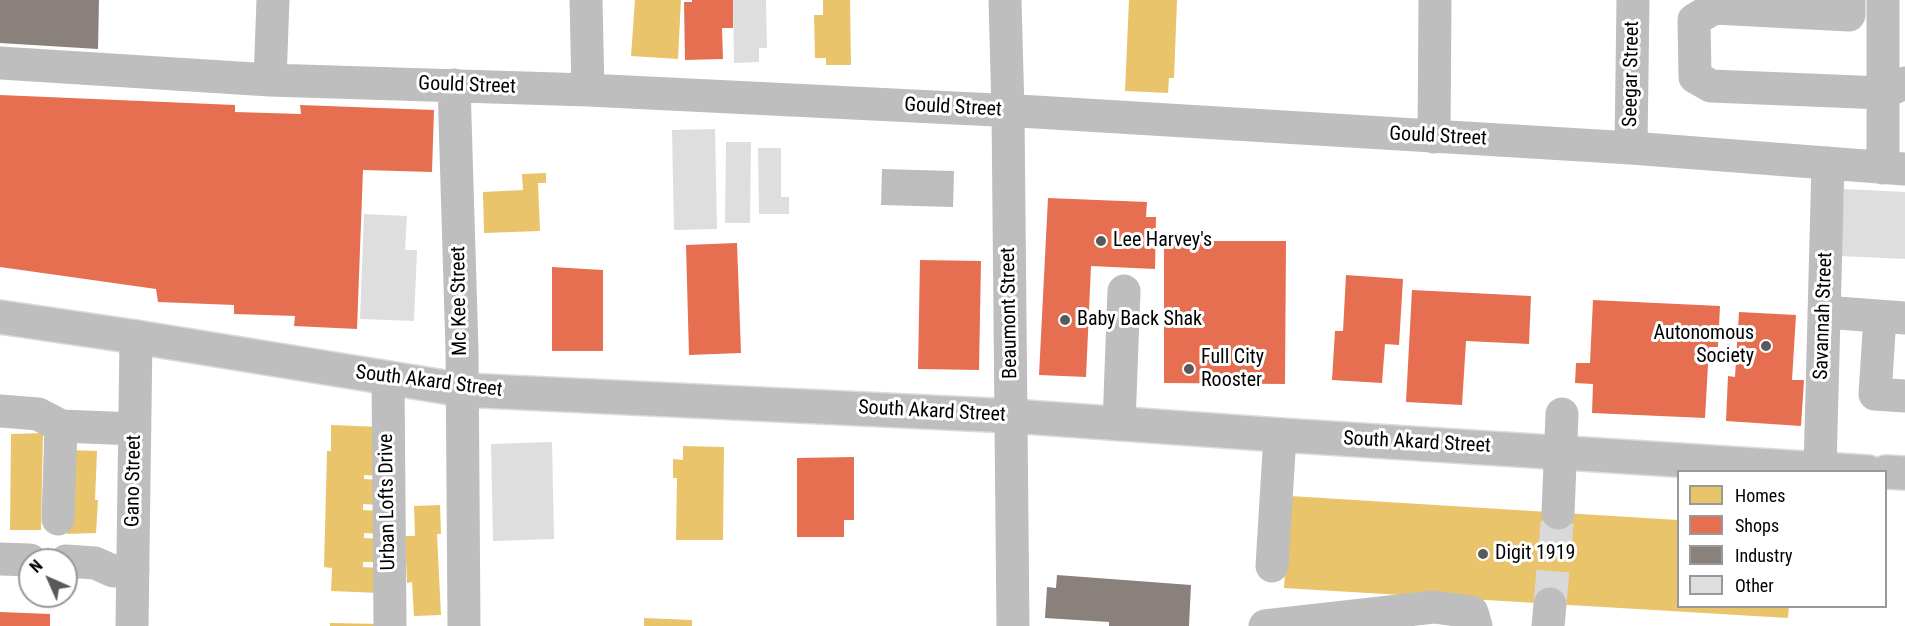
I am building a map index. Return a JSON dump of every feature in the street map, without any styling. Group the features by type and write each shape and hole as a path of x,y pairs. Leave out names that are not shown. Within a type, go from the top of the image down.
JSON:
{"street":[{"path":"270,80 273,0"},
{"path":"586,0 588,90"},
{"name":"Beaumont Street","path":"1005,0 1013,626"},
{"path":"1434,137 1435,0"},
{"name":"Seegar Street","path":"1631,148 1633,0"},
{"path":"1849,0 1849,15 1714,8 1694,20 1695,77 1711,86 1894,88"},
{"path":"1883,0 1894,88 1894,168"},
{"name":"Gould Street","path":"0,63 270,80 588,90 1008,111 1631,148 1894,168"},
{"name":"Mc Kee Street","path":"454,85 463,390 464,626"},
{"name":"Savannah Street","path":"1820,469 1828,163"},
{"path":"1119,424 1124,291"},
{"path":"1824,312 1892,317 1875,394 1905,396"},
{"name":"South Akard Street","path":"0,317 463,390 1011,416 1844,470"},
{"name":"Gano Street","path":"132,626 136,337"},
{"name":"Urban Lofts Drive","path":"388,378 390,626"},
{"path":"0,411 38,414 61,426 135,429"},
{"path":"1558,513 1562,414"},
{"path":"58,519 61,426"},
{"path":"1272,566 1280,435"},
{"path":"1887,472 1905,473"},
{"path":"0,559 18,560"},
{"path":"78,561 95,562 113,571 133,570"},
{"path":"1265,626 1434,607 1472,612 1476,626"}],"shaded area":[{"path":"882,169 954,171 953,207 881,205"}],"building: Homes":[{"path":"635,0 681,0 678,59 631,56"},
{"path":"823,0 850,0 851,65 826,65 826,58 815,58 814,15 823,15"},
{"path":"1129,0 1177,0 1174,78 1169,78 1168,93 1125,91"},
{"path":"546,173 546,183 538,183 540,231 484,233 483,192 523,190 522,174"},
{"path":"331,425 382,427 380,476 364,475 364,479 382,480 381,505 363,504 363,510 381,511 380,534 364,533 364,538 381,539 380,562 363,562 363,567 381,568 380,593 331,591 332,568 324,567 327,451 331,451"},
{"path":"43,433 41,530 10,530 11,434"},
{"path":"683,446 724,447 723,540 676,540 677,478 673,478 673,459 683,460"},
{"path":"67,450 97,451 96,533 67,534"},
{"name":"Digit 1919","path":"1290,496 1677,520 1677,608 1789,608 1788,618 1284,588"},
{"path":"440,505 441,534 437,534 441,615 414,616 412,582 407,583 405,536 415,536 414,506"},
{"path":"644,618 692,620 692,626 644,626"},
{"path":"330,623 381,624 381,626 330,626"}],"building: Shops":[{"path":"692,0 733,0 733,28 722,28 723,59 685,60 684,2 692,2"},
{"path":"0,95 235,105 235,112 301,114 300,105 434,110 432,172 363,170 357,329 294,326 295,316 234,314 234,305 158,302 156,289 0,267"},
{"path":"1048,198 1147,202 1146,217 1156,217 1155,269 1091,266 1086,377 1039,375"},
{"path":"1164,241 1286,241 1285,384 1164,383"},
{"path":"737,243 741,353 689,355 686,245"},
{"path":"920,260 981,261 979,370 918,369"},
{"path":"552,267 603,270 603,351 552,351"},
{"path":"1346,275 1403,279 1399,345 1385,344 1382,383 1332,380 1335,331 1343,331"},
{"path":"1412,290 1531,296 1529,344 1466,341 1462,405 1406,402"},
{"path":"1593,300 1720,306 1718,347 1709,347 1705,418 1592,413 1593,384 1575,383 1576,363 1590,363"},
{"name":"Autonomous Society","path":"1739,312 1796,315 1792,380 1804,380 1801,426 1726,421 1728,376 1735,377"},
{"path":"854,457 854,520 844,520 844,537 797,537 797,458"},
{"path":"0,612 50,614 50,626 0,626"}],"building: Industry":[{"path":"0,0 99,0 98,49 0,43"},
{"path":"1057,575 1191,585 1189,626 1109,626 1109,622 1045,618 1047,587 1056,588"}],"building: Other":[{"path":"733,0 766,0 767,48 759,48 759,62 734,63"},
{"path":"715,129 717,229 674,230 672,130"},
{"path":"726,142 751,142 750,223 725,223"},
{"path":"758,148 781,148 781,197 789,197 789,214 759,214"},
{"path":"1844,189 1905,192 1905,259 1840,256"},
{"path":"364,214 407,216 405,250 417,250 414,321 360,319"},
{"path":"552,442 554,539 493,541 491,444"}],"tunnel":[{"path":"1550,604 1558,513"}],"place":[{"name":"Lee Harvey's","path":"1101,241"},
{"name":"Baby Back Shak","path":"1065,320"},
{"name":"Autonomous Society","path":"1766,346"},
{"name":"Full City Rooster","path":"1189,369"},
{"name":"Digit 1919","path":"1483,554"}]}
